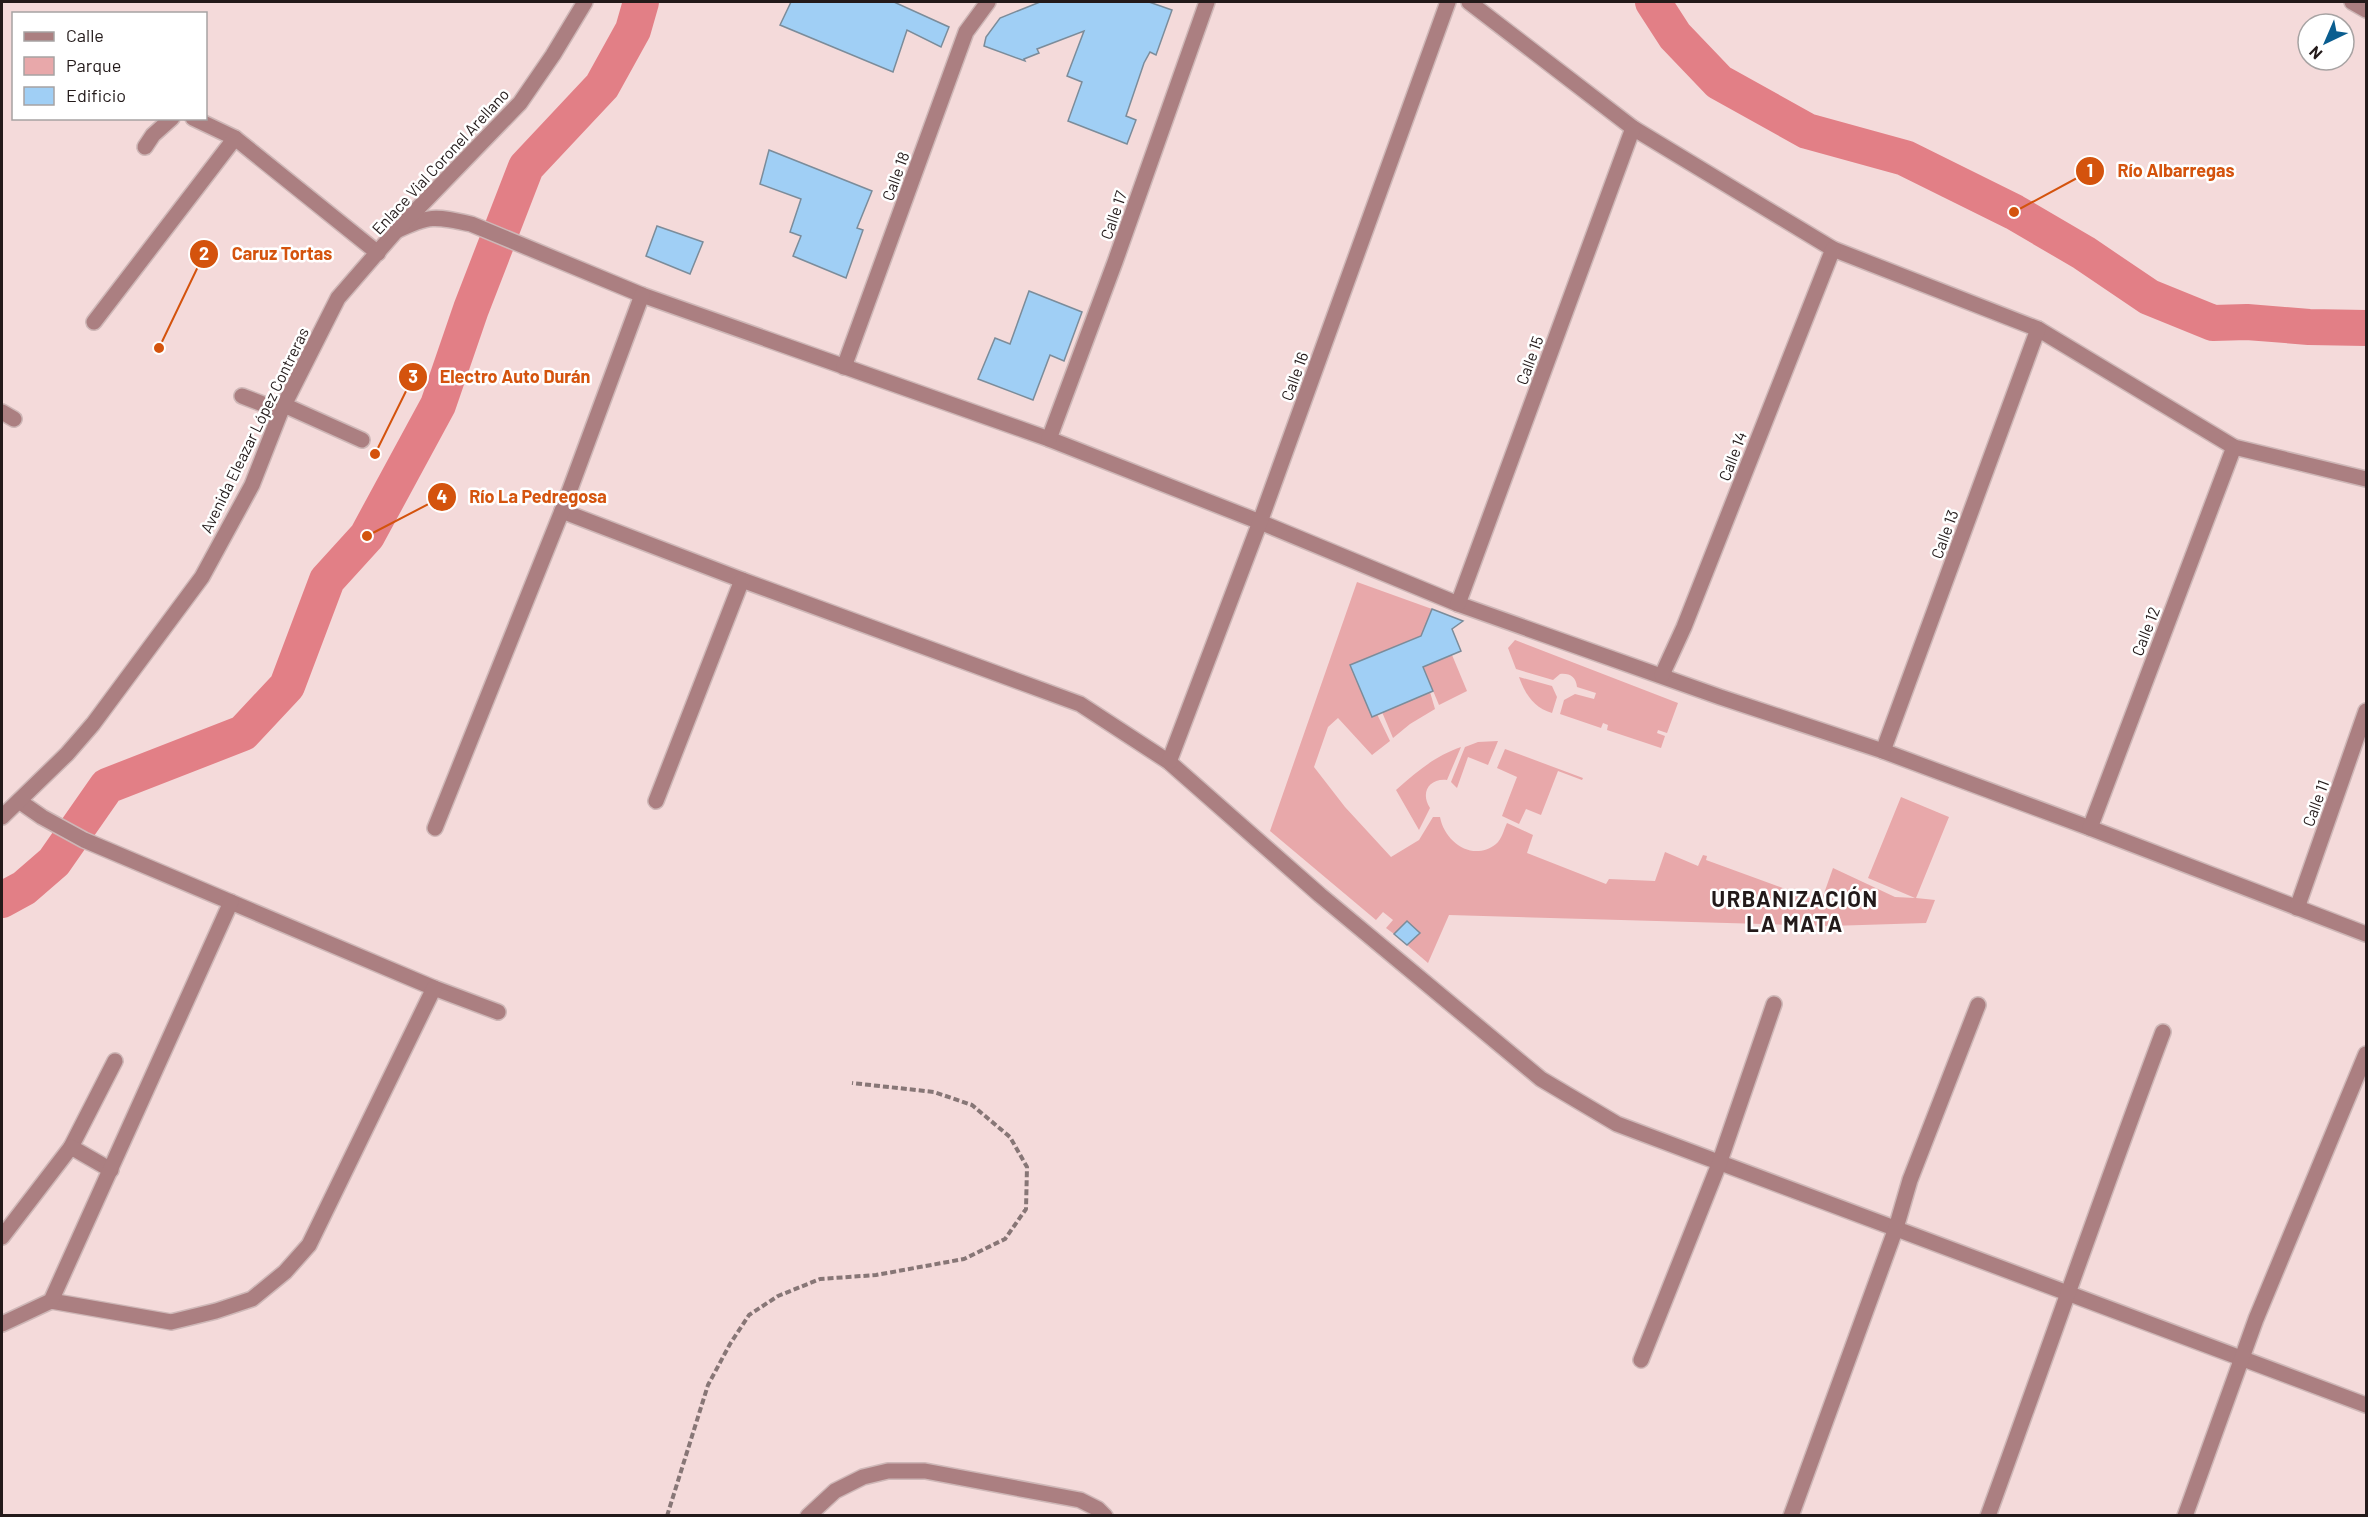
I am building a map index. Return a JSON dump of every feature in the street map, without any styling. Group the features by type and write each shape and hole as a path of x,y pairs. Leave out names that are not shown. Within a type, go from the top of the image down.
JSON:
{"street":[{"name":"Enlace Vial Coronel Arellano","path":"378,253 396,231 520,104 585,2"},
{"name":"Calle 18","path":"844,367 966,32 988,2"},
{"name":"Calle 17","path":"1049,439 1119,251 1207,2"},
{"name":"Calle 16","path":"1169,762 1260,522 1448,2"},
{"path":"1470,2 1633,128 1833,249 2038,329 2234,447 2367,479"},
{"path":"2352,2 2367,10"},
{"path":"145,147 153,135 170,120"},
{"path":"197,120 235,138 378,253"},
{"name":"Calle 15","path":"1458,604 1633,128"},
{"path":"94,322 235,138"},
{"path":"396,231 429,217 471,224 642,295 1049,439 1260,522 1458,604 1883,752 2367,934"},
{"name":"Calle 14","path":"1662,675 1684,627 1833,249"},
{"name":"Avenida Eleazar López Contreras","path":"2,817 93,724 202,577 252,485 283,408 338,298 378,253"},
{"path":"435,828 562,511 642,295"},
{"name":"Calle 13","path":"1883,752 2038,329"},
{"path":"242,396 283,408 362,440"},
{"name":"Calle 12","path":"2090,828 2234,447"},
{"path":"562,511 742,580 1080,704 1169,762 1320,895 1541,1079 1617,1124 2367,1405"},
{"path":"656,801 742,580"},
{"name":"Calle 11","path":"2296,908 2367,711"},
{"path":"19,801 42,817 84,840 434,988 498,1012"},
{"path":"51,1301 231,902"},
{"path":"2,1324 51,1301 171,1322 252,1299 277,1279 309,1245 434,988"},
{"path":"1641,1360 1719,1164 1774,1004"},
{"path":"1791,1515 1896,1228 1910,1180 1978,1005"},
{"path":"1988,1515 2069,1293 2097,1207 2163,1032"},
{"path":"2185,1515 2256,1319 2367,1054"},
{"path":"2,1237 71,1148 115,1061"},
{"path":"71,1148 111,1170"},
{"path":"808,1515 836,1491 863,1477 888,1471 925,1471 1072,1498 1093,1506 1105,1515"}],"path":[{"path":"666,1515 708,1385 749,1315 777,1296 820,1279 876,1275 964,1259 1005,1239 1026,1209 1027,1167 1010,1137 972,1105 934,1092 852,1083"}],"green space":[{"path":"1357,582 1432,609 1427,623 1443,630 1411,640 1350,665 1372,716 1377,714 1390,741 1372,755 1338,718 1328,727 1314,767 1345,807 1391,857 1419,840 1433,817 1440,817 1448,835 1461,847 1478,851 1487,849 1498,842 1507,823 1533,835 1527,853 1606,884 1609,879 1655,881 1665,852 1698,866 1703,855 1707,856 1706,860 1821,902 1833,868 1895,897 1915,898 1868,878 1901,797 1949,817 1916,898 1935,900 1926,923 1830,926 1449,915 1428,963 1407,945 1419,933 1407,921 1394,934 1386,928 1393,920 1383,912 1376,920 1270,831"},
{"path":"1515,640 1678,703 1667,733 1658,730 1657,733 1665,736 1661,748 1607,730 1608,725 1603,723 1601,728 1560,714 1564,700 1575,694 1594,699 1596,693 1577,687 1574,678 1567,674 1560,674 1553,680 1516,669 1508,648"},
{"path":"1452,655 1467,691 1439,705 1423,667"},
{"path":"1519,677 1552,686 1557,697 1552,713 1540,708 1531,700"},
{"path":"1430,692 1435,709 1410,724 1393,738 1382,712"},
{"path":"1498,741 1488,765 1468,757 1457,788 1451,782 1465,747 1478,742"},
{"path":"1461,747 1447,780 1435,781 1428,788 1426,797 1430,808 1419,830 1396,790 1434,760"},
{"path":"1505,749 1583,778 1582,780 1558,771 1541,815 1526,809 1519,824 1502,816 1517,777 1497,768"}],"building":[{"path":"791,2 894,2 949,27 941,47 907,30 893,72 780,25"},
{"path":"1040,2 1149,2 1172,10 1156,55 1150,52 1144,63 1126,116 1136,120 1127,144 1068,121 1082,82 1067,76 1084,31 1037,49 1039,53 1024,59 1025,61 984,46 986,37 1000,18"},
{"path":"769,150 872,191 857,228 863,230 846,278 793,256 801,236 790,232 801,199 760,184"},
{"path":"657,226 703,242 690,274 646,256"},
{"path":"1029,291 1082,312 1064,361 1050,355 1033,400 978,379 995,338 1010,344"},
{"path":"1432,609 1463,621 1452,629 1461,651 1423,667 1433,691 1372,717 1350,665 1421,636"},
{"path":"1407,921 1420,933 1407,945 1394,934"}],"waterway":[{"path":"2,900 24,888 54,862 107,786 243,733 287,686 327,580 367,536 438,405 471,309 526,167 602,86 633,30 641,2"},
{"path":"1653,2 1675,36 1719,82 1807,131 1905,158 2014,212 2084,253 2149,297 2213,323 2247,322 2309,327 2366,328"}],"place":[{"name":"Río Albarregas","path":"2014,212"},
{"name":"Caruz Tortas","path":"159,348"},
{"name":"Electro Auto Durán","path":"375,454"},
{"name":"Río La Pedregosa","path":"367,536"}],"district":[{"name":"URBANIZACIÓN LA MATA","path":"1795,910"}]}
